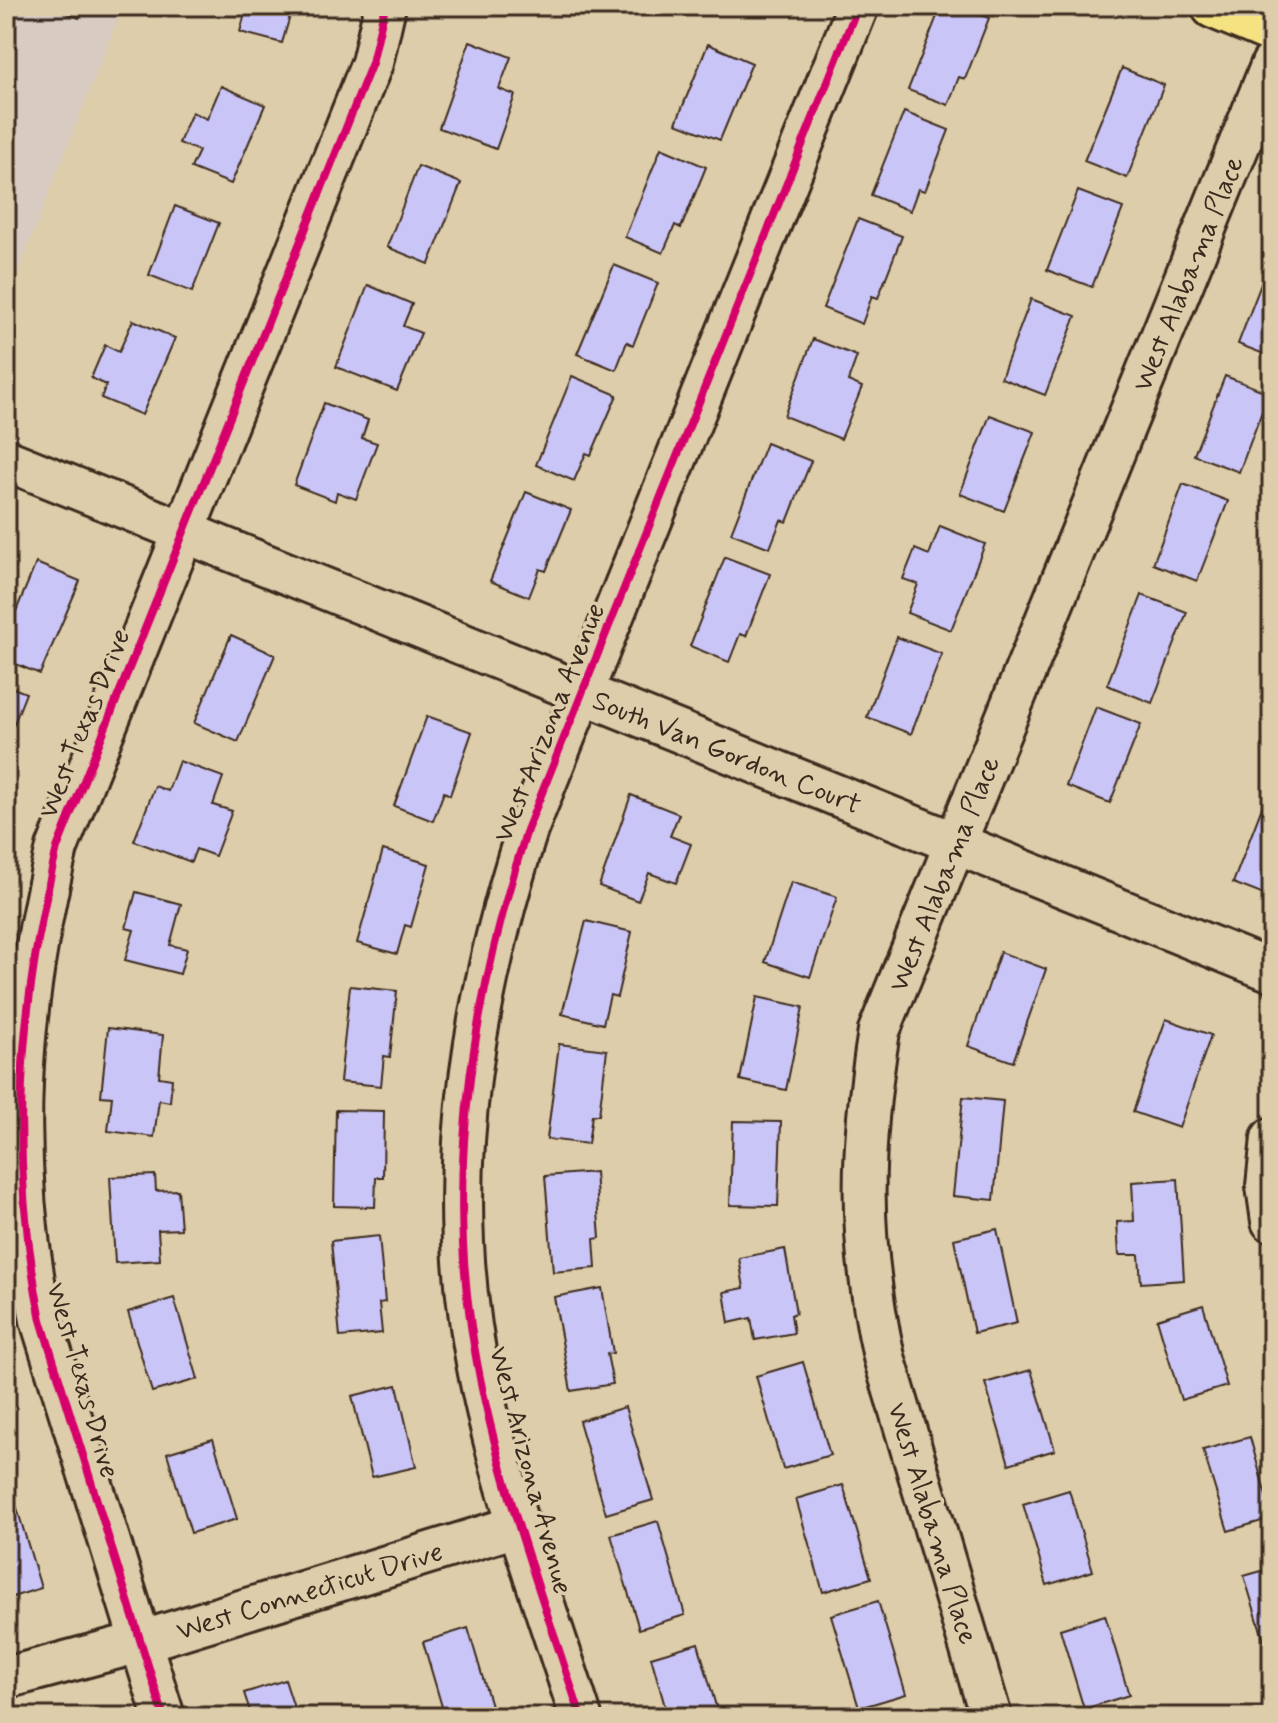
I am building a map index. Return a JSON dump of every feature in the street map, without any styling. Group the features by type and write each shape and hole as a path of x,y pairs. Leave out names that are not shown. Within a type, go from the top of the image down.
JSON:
{"main road":[{"path":"1214,6 1272,30"}],"street":[{"name":"West Texas Drive","path":"164,1717 41,1320 28,1256 20,1173 21,1080 29,981 57,848 372,63 385,6"},
{"name":"West Arizona Avenue","path":"581,1717 520,1525 493,1428 471,1325 465,1236 464,1136 477,1015 505,899 527,830 858,6"},
{"name":"West Alabama Place","path":"991,1717 884,1357 872,1304 862,1206 864,1133 879,1031 1272,64"},
{"name":"South Van Gordon Court","path":"6,460 1272,971"},
{"path":"1272,1138 1267,1186 1272,1221"},
{"name":"West Connecticut Drive","path":"6,1678 140,1642 520,1525"}],"shaded area":[{"path":"6,6 123,6 6,302"}],"building":[{"path":"49,6 84,6 79,18"},
{"path":"247,6 293,6 282,43 240,32"},
{"path":"941,6 958,6 989,18 965,79 959,77 948,105 908,90"},
{"path":"470,41 511,57 499,89 515,95 496,149 439,128"},
{"path":"708,44 752,63 720,140 676,123"},
{"path":"1122,68 1164,85 1127,178 1084,161"},
{"path":"221,86 265,105 231,184 191,168 199,151 179,143 192,112 207,119"},
{"path":"904,112 949,130 925,191 918,189 910,211 871,195"},
{"path":"661,148 706,167 681,228 675,225 663,253 625,237"},
{"path":"418,166 461,183 429,264 387,247"},
{"path":"1078,191 1123,208 1092,287 1047,270"},
{"path":"175,206 219,223 192,292 149,275"},
{"path":"858,219 902,236 878,298 872,296 862,324 823,308"},
{"path":"1272,258 1272,357 1238,344"},
{"path":"614,265 658,283 633,345 627,342 616,370 577,354"},
{"path":"368,285 412,304 403,326 421,333 397,391 336,367"},
{"path":"1031,299 1076,316 1045,395 1001,378"},
{"path":"133,320 175,338 142,415 101,398 106,385 91,378 105,345 119,352"},
{"path":"813,339 857,356 848,381 862,387 841,439 784,416"},
{"path":"572,376 617,395 591,455 586,453 574,481 536,465"},
{"path":"1225,376 1269,393 1239,472 1194,455"},
{"path":"324,403 368,420 362,438 377,443 356,499 337,492 335,501 294,485"},
{"path":"990,415 1035,432 1004,511 960,494"},
{"path":"766,443 811,461 787,522 781,520 770,548 731,533"},
{"path":"1183,484 1228,501 1197,581 1153,564"},
{"path":"526,492 571,510 546,571 540,569 529,597 490,581"},
{"path":"940,526 985,544 951,630 907,613 918,584 903,579 915,549 929,555"},
{"path":"725,557 770,574 746,636 740,634 729,662 690,646"},
{"path":"36,563 80,581 40,674 6,660 6,635"},
{"path":"1142,595 1187,612 1152,703 1107,685"},
{"path":"231,635 275,655 238,742 194,723"},
{"path":"897,637 942,654 911,734 867,717"},
{"path":"6,685 26,693 6,744"},
{"path":"1096,707 1141,724 1110,803 1066,786"},
{"path":"427,716 472,732 450,795 444,792 433,821 394,806"},
{"path":"179,761 223,777 213,805 232,811 215,856 196,849 191,862 134,841 155,786 168,791"},
{"path":"631,795 679,814 670,836 691,844 676,883 649,873 638,901 599,886"},
{"path":"1266,797 1272,800 1272,898 1233,883"},
{"path":"383,850 429,864 411,927 405,925 397,954 357,943"},
{"path":"791,882 837,897 810,977 765,962"},
{"path":"136,892 181,904 170,945 187,949 180,974 125,960 134,930 126,928"},
{"path":"586,921 632,932 617,997 610,995 603,1024 562,1014"},
{"path":"1000,952 1046,969 1013,1062 968,1046"},
{"path":"350,986 397,991 390,1057 384,1056 381,1086 340,1082"},
{"path":"757,997 803,1007 786,1090 740,1080"},
{"path":"1166,1019 1211,1035 1179,1128 1133,1112"},
{"path":"108,1028 163,1035 159,1077 172,1079 170,1102 159,1100 154,1137 108,1131 112,1097 101,1096"},
{"path":"559,1044 607,1050 599,1115 592,1115 588,1144 547,1139"},
{"path":"963,1097 1003,1101 994,1200 953,1196"},
{"path":"336,1110 384,1111 383,1177 376,1177 375,1207 334,1206"},
{"path":"733,1121 781,1122 778,1206 730,1205"},
{"path":"595,1172 600,1238 594,1239 596,1268 553,1272 545,1176"},
{"path":"155,1175 156,1191 178,1190 181,1229 158,1230 160,1260 115,1263 110,1177"},
{"path":"1178,1179 1184,1280 1141,1283 1139,1255 1119,1255 1117,1222 1134,1221 1132,1182"},
{"path":"997,1229 1017,1323 974,1333 954,1239"},
{"path":"379,1236 385,1302 379,1303 382,1333 340,1337 331,1241"},
{"path":"785,1249 796,1313 791,1315 794,1333 755,1340 751,1318 729,1323 724,1292 744,1288 739,1258"},
{"path":"602,1288 613,1353 607,1354 613,1384 571,1391 554,1297"},
{"path":"174,1298 198,1379 152,1392 128,1312"},
{"path":"1203,1305 1227,1386 1181,1400 1157,1319"},
{"path":"803,1362 830,1455 783,1469 756,1376"},
{"path":"1031,1370 1055,1450 1009,1464 985,1383"},
{"path":"397,1385 416,1467 372,1477 352,1396"},
{"path":"625,1407 653,1500 606,1514 579,1421"},
{"path":"1250,1437 1272,1518 1228,1531 1203,1450"},
{"path":"213,1439 237,1519 191,1533 167,1453"},
{"path":"843,1485 871,1578 823,1592 796,1499"},
{"path":"1069,1490 1093,1571 1047,1585 1023,1504"},
{"path":"17,1508 41,1588 6,1599 6,1511"},
{"path":"658,1521 685,1615 639,1629 611,1535"},
{"path":"1272,1568 1272,1656 1269,1657 1244,1576"},
{"path":"878,1601 906,1694 859,1708 831,1615"},
{"path":"1105,1615 1129,1695 1084,1709 1060,1629"},
{"path":"468,1628 492,1709 466,1717 445,1717 423,1642"},
{"path":"698,1643 719,1717 668,1717 651,1657"},
{"path":"285,1680 297,1717 252,1717 244,1693"}],"cycle path":[{"path":"164,1717 41,1320 24,1199 21,1141 22,1083 33,968 57,848 372,63 385,6"},
{"path":"581,1717 503,1474 471,1326 464,1263 462,1200 464,1137 480,1013 493,951 527,830 858,6"}]}
